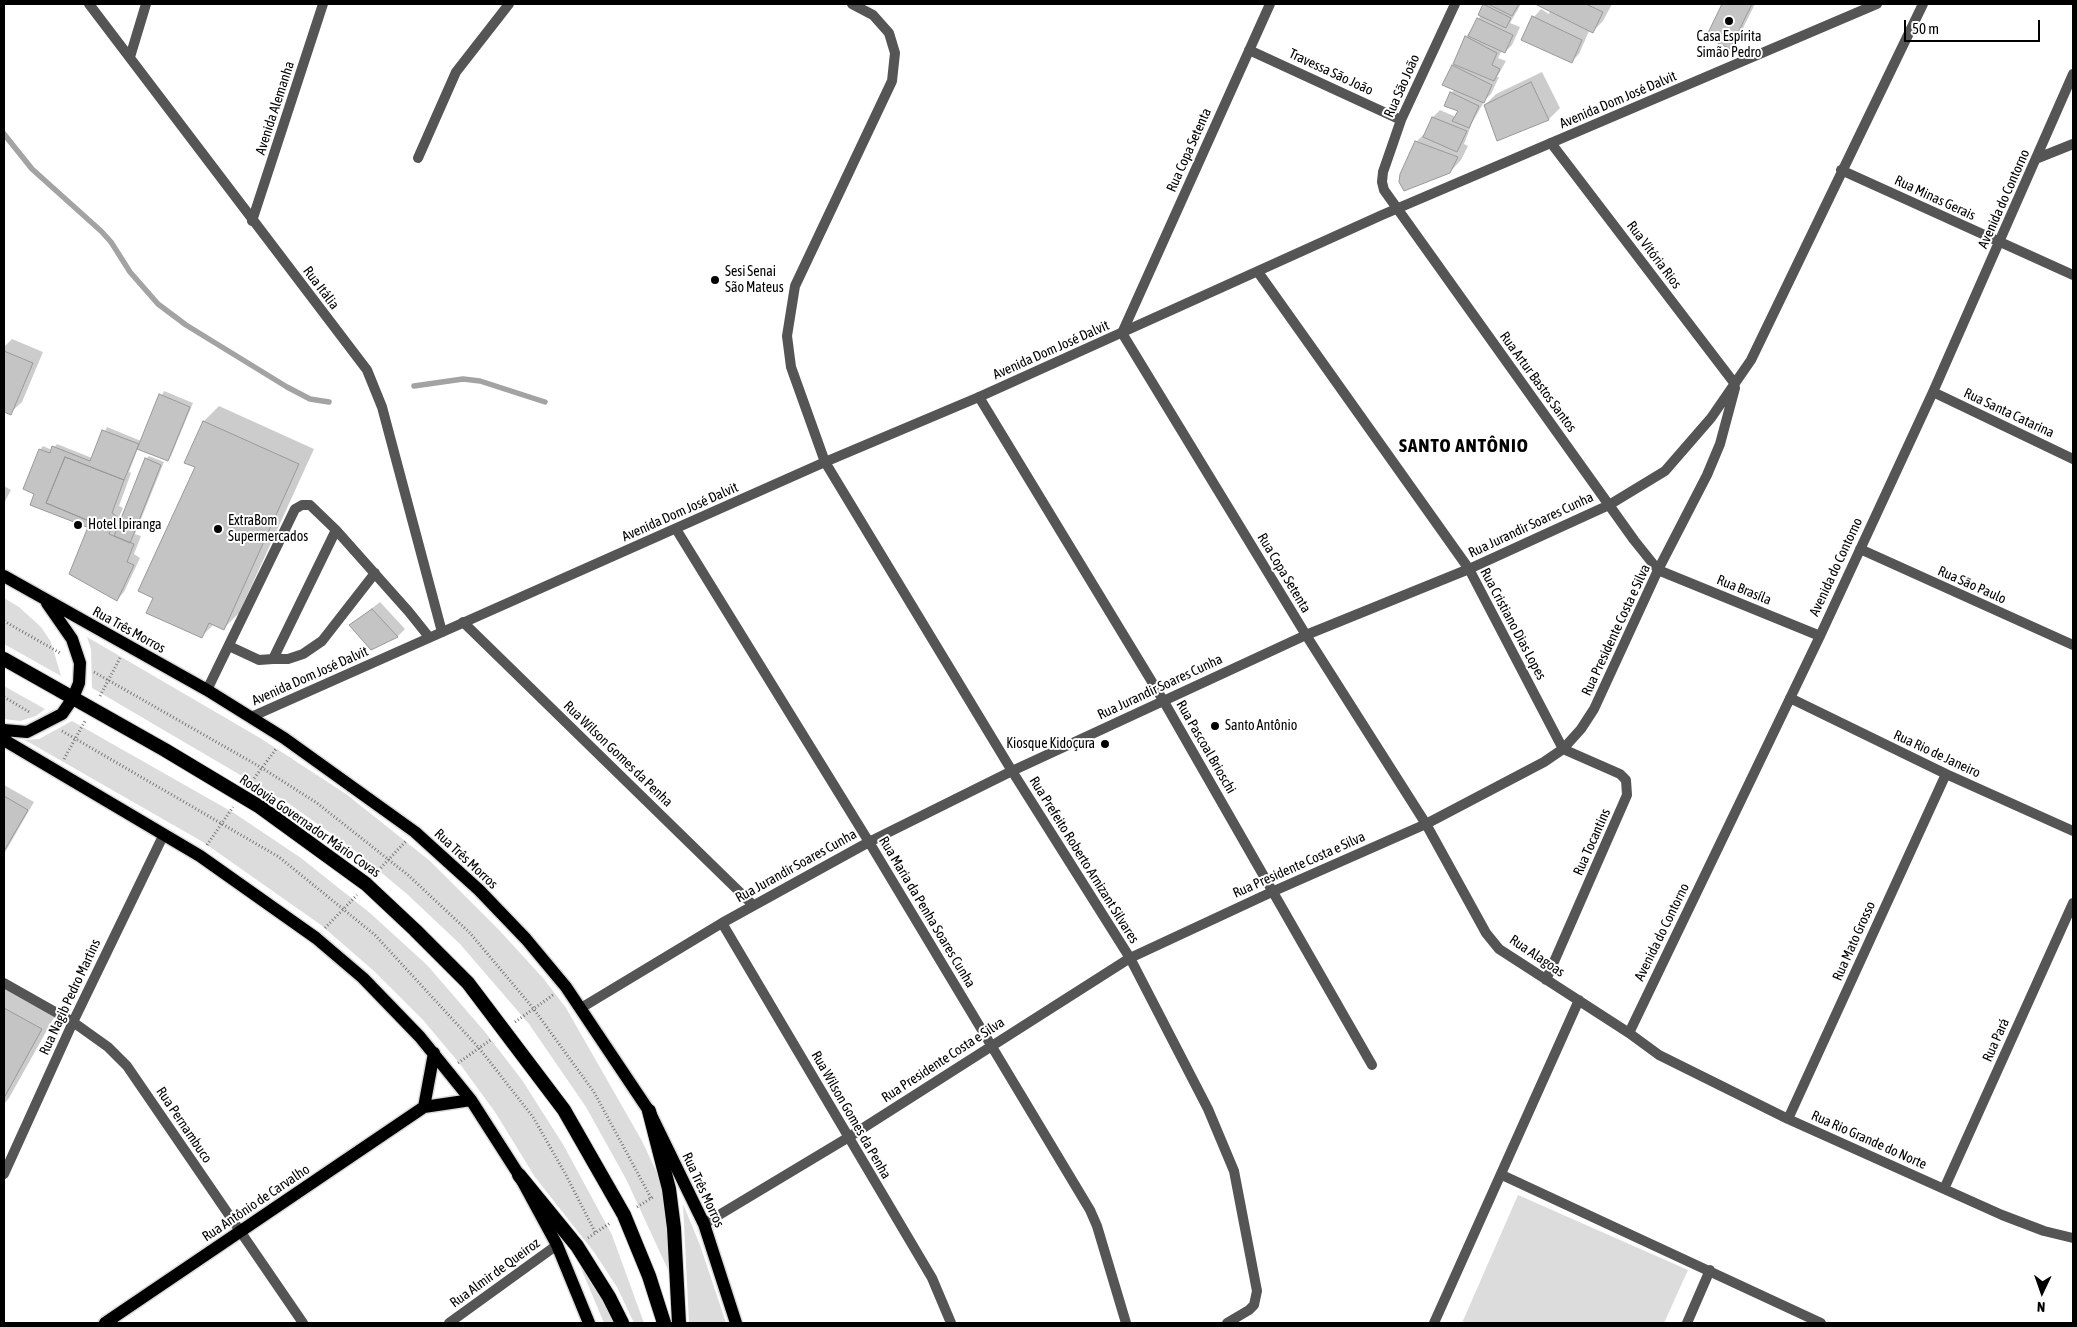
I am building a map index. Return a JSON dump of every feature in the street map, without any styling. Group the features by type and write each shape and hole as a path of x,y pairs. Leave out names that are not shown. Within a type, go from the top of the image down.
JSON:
{"highway":[{"name":"Rodovia Governador Mário Covas","path":"4,659 260,807 366,884 468,983 564,1110 604,1178 624,1215 649,1276 664,1323"},
{"path":"649,1111 669,1189 674,1228 678,1323"},
{"path":"519,1175 577,1246 609,1297 622,1323"}],"main road":[{"name":"Rua Três Morros","path":"4,576 207,690 284,738 415,832 479,890 526,939 581,1008 649,1111 704,1224 736,1323"},
{"path":"4,730 27,732 48,723 62,714 73,698 79,683 80,663 72,639 45,599"},
{"path":"4,740 164,834 316,938 363,978 434,1053 471,1100 519,1175 557,1245 589,1323"},
{"path":"424,1108 434,1053"},
{"name":"Rua Antônio de Carvalho","path":"105,1323 424,1108 471,1100"}],"street":[{"name":"Rua Itália","path":"89,4 366,370 382,407 442,632"},
{"path":"130,57 146,4"},
{"name":"Avenida Alemanha","path":"252,221 324,4"},
{"path":"418,158 456,72 509,4"},
{"name":"Rua Prefeito Roberto Arnizant Silvares","path":"852,4 873,15 889,33 895,53 892,81 795,286 787,336 791,367 825,462 1012,771 1130,958 1208,1109 1234,1172 1257,1291 1256,1299 1249,1310 1227,1323"},
{"name":"Rua Copa Setenta","path":"1134,308 1270,4"},
{"name":"Rua São João","path":"1398,209 1382,182 1383,172 1401,120 1455,4"},
{"name":"Avenida Dom José Dalvit","path":"251,717 825,462 980,397 1398,209 1877,4"},
{"name":"Rua Jurandir Soares Cunha","path":"581,1008 753,905 869,842 1012,771 1306,635 1468,569 1609,505 1665,471 1688,448 1751,360 1841,170 1923,4"},
{"name":"Travessa São João","path":"1249,50 1401,120"},
{"name":"Avenida do Contorno","path":"1629,1033 1820,636 1933,392 2038,158 2073,74"},
{"name":"Rua Vitória Rios","path":"1551,143 1735,384"},
{"path":"2038,158 2073,144"},
{"name":"Rua Minas Gerais","path":"1841,170 2073,275"},
{"name":"Rua Artur Bastos Santos","path":"1398,209 1609,505 1658,570"},
{"name":"Rua Cristiano Dias Lopes","path":"1258,272 1468,569 1562,749"},
{"name":"Avenida Dom José Dalvit","path":"1122,333 1134,308"},
{"name":"Rua Copa Setenta","path":"1122,333 1306,635 1426,824"},
{"name":"Rua Presidente Costa e Silva","path":"704,1224 849,1137 990,1045 1130,958 1274,891 1426,824 1544,762 1562,749 1581,729 1594,709 1658,570 1720,444 1735,384"},
{"name":"Rua Santa Catarina","path":"1933,392 2073,459"},
{"name":"Rua Pascoal Brioschi","path":"980,397 1164,700 1372,1065"},
{"path":"207,690 294,509 310,505 336,530 375,573 429,637"},
{"name":"Rua Maria da Penha Soares Cunha","path":"676,529 869,842 1090,1210 1097,1226 1126,1323"},
{"path":"272,659 336,530"},
{"name":"Rua São Paulo","path":"1860,549 2073,645"},
{"name":"Rua Brasíla","path":"1658,570 1820,636"},
{"path":"229,646 259,660 288,659 303,654 322,641 375,573"},
{"name":"Rua Wilson Gomes da Penha","path":"464,622 753,905"},
{"name":"Rua Rio de Janeiro","path":"1790,698 1946,774 2073,831"},
{"name":"Rua Tocantins","path":"1546,980 1628,795 1626,780 1620,774 1562,749"},
{"name":"Rua Mato Grosso","path":"1788,1119 1946,774"},
{"name":"Rua Alagoas","path":"1426,824 1486,933 1499,948 1629,1033"},
{"name":"Rua Nagib Pedro Martins","path":"4,1174 73,1022 164,834"},
{"name":"Rua Pará","path":"1944,1189 2073,902"},
{"name":"Rua Wilson Gomes da Penha","path":"722,923 932,1278 952,1323"},
{"name":"Rua Pernambuco","path":"4,983 73,1022 108,1047 127,1066 303,1323"},
{"path":"1434,1323 1579,1000"},
{"name":"Rua Rio Grande do Norte","path":"1629,1033 1659,1055 1788,1119 1944,1189 2044,1231 2073,1238"},
{"path":"1502,1175 1821,1323"},
{"name":"Rua Almir de Queiroz","path":"449,1323 557,1245"},
{"path":"1687,1323 1710,1270"}],"shaded area":[{"path":"4,598 19,607 41,627 51,642 61,676 4,644"},
{"path":"87,637 260,738 346,794 430,861 499,930 543,978 566,1008 642,1141 658,1175 666,1205 670,1274 626,1179 586,1107 529,1024 460,944 407,894 353,849 288,803 92,688 91,649"},
{"path":"4,686 45,709 36,716 20,721 4,719"},
{"path":"72,721 234,813 301,858 370,913 427,965 485,1032 522,1080 564,1146 612,1235 644,1323 634,1323 617,1287 594,1252 535,1177 495,1112 460,1064 423,1020 374,971 321,925 203,842 25,740 39,739"},
{"path":"1518,1195 1688,1270 1664,1323 1462,1323"},
{"path":"683,1204 700,1245 726,1323 689,1323"},
{"path":"580,1266 594,1283 616,1323 604,1323"}],"building":[{"path":"1483,4 1511,18 1506,28 1478,15"},
{"path":"1488,4 1519,4 1512,16"},
{"path":"1535,4 1586,4 1603,12 1593,33"},
{"name":"Casa Espírita Simão Pedro","path":"1722,4 1752,4 1730,49 1706,37"},
{"path":"1532,16 1582,40 1572,63 1521,40"},
{"path":"1477,18 1513,35 1505,53 1468,36"},
{"path":"1465,36 1497,53 1492,65 1500,69 1494,81 1453,64"},
{"path":"1452,65 1492,85 1484,103 1442,85"},
{"path":"1531,82 1549,120 1497,141 1484,105"},
{"path":"1450,92 1479,106 1469,128 1452,121 1458,111 1444,106"},
{"path":"1432,117 1467,131 1457,152 1423,137"},
{"path":"1415,141 1458,157 1450,173 1404,191 1399,182 1400,174"},
{"path":"4,351 33,363 11,415 4,412"},
{"path":"159,394 190,407 168,461 137,449"},
{"name":"ExtraBom Supermercados","path":"203,421 299,464 224,630 209,623 202,638 146,613 153,598 138,591 195,467 184,463"},
{"path":"102,430 139,444 124,480 65,457 46,503 94,523 92,529 30,505 34,494 23,489 39,449 50,453 52,446 90,461"},
{"path":"65,457 124,480 112,513 116,516 109,534 134,544 127,562 134,565 117,601 69,574 88,527 92,529 94,523 46,503"},
{"path":"145,458 161,465 130,543 114,536"},
{"path":"372,609 398,637 371,650 349,625"},
{"path":"4,796 28,810 4,851"},
{"path":"4,1008 42,1029 4,1098"}],"waterway":[{"path":"4,134 32,169 111,242 130,272 158,304 186,325 287,387 310,399 329,402"},
{"path":"414,386 463,379 480,381 545,402"}],"place":[{"name":"Casa Espírita Simão Pedro","path":"1729,21"},
{"name":"Sesi Senai São Mateus","path":"715,280"},
{"name":"Hotel Ipiranga","path":"78,525"},
{"name":"ExtraBom Supermercados","path":"218,529"},
{"name":"Santo Antônio","path":"1215,726"},
{"name":"Kiosque Kidoçura","path":"1105,744"}],"district":[{"name":"SANTO ANTÔNIO","path":"1464,446"}]}
